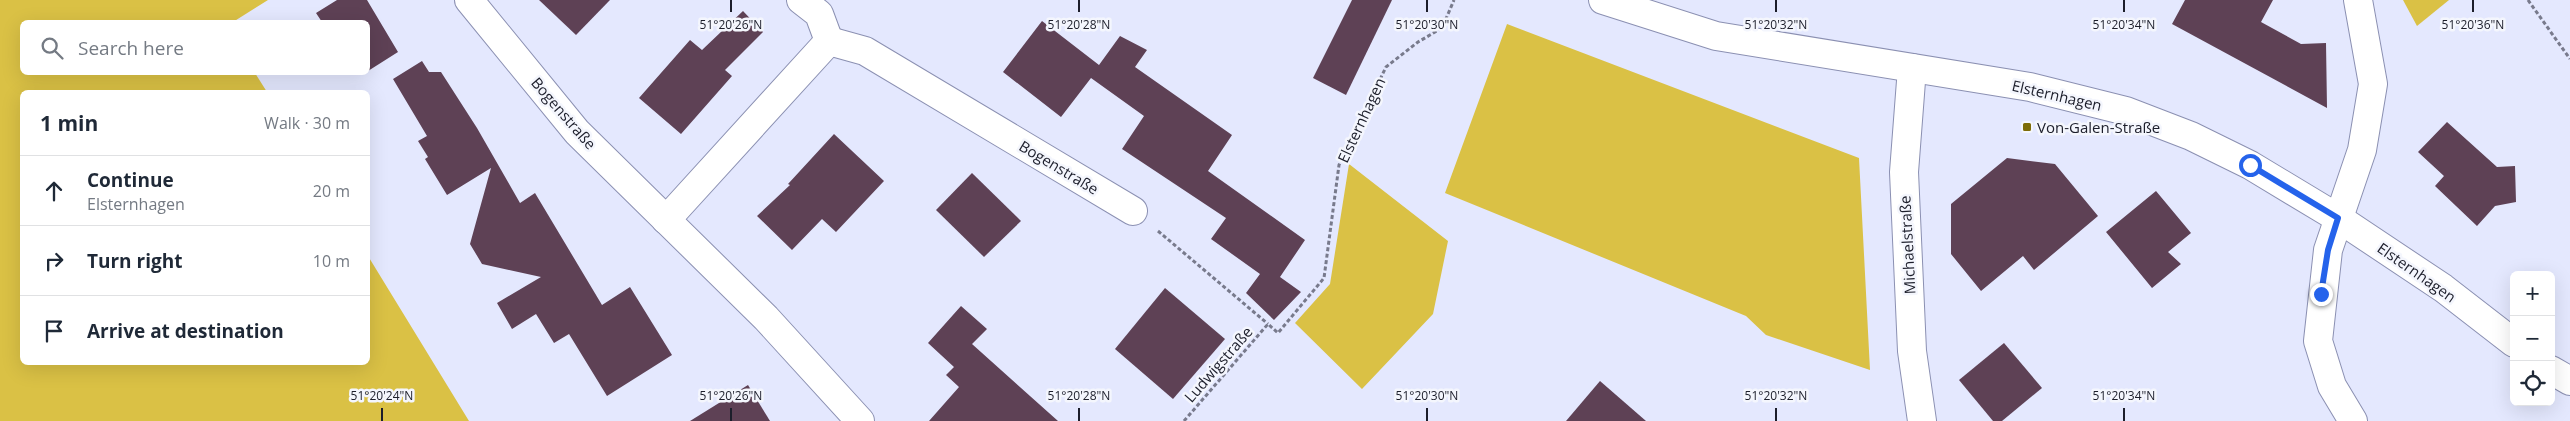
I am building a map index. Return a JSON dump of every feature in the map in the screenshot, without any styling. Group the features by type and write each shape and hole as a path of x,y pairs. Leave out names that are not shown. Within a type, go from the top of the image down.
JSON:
{"street":[{"name":"Bogenstraße","path":"469,0 577,132 766,318 860,421"},
{"path":"666,220 829,41 819,14 801,0"},
{"name":"Elsternhagen","path":"1603,0 1716,36 2030,87 2126,110 2191,136 2250,165 2338,218 2443,288 2510,340"},
{"path":"2353,421 2332,386 2318,342 2328,250 2362,150 2374,84 2358,0"},
{"name":"Bogenstraße","path":"829,41 865,51 1134,212"},
{"name":"Michaelstraße","path":"1912,68 1904,172 1912,351 1922,421"},
{"path":"2555,372 2570,381"}],"path":[{"name":"Elsternhagen","path":"1290,318 1324,278 1339,165 1386,67 1418,42 1442,28 1454,0"},
{"path":"2528,0 2570,58"},
{"path":"1134,212 1268,324"},
{"name":"Ludwigstraße","path":"1184,421 1268,324 1278,333 1290,318"}],"shaded area":[{"path":"0,0 268,0 236,20 20,20 20,75 256,75 266,90 20,90 20,365 370,365 370,259 469,421 0,421"},
{"path":"2403,0 2449,0 2417,26"},
{"path":"1507,24 1859,158 1870,370 1766,335 1746,316 1445,193"},
{"path":"1349,164 1448,241 1433,314 1362,389 1295,323 1330,284"}],"building":[{"path":"337,0 367,0 398,52 370,70 370,20 321,20 316,13"},
{"path":"539,0 610,0 576,35"},
{"path":"1352,0 1392,0 1346,95 1313,78"},
{"path":"2185,0 2273,0 2261,22 2301,44 2326,43 2327,108 2172,24"},
{"path":"743,11 763,32 725,70 732,76 681,134 639,98 690,40 702,50"},
{"path":"1042,21 1099,65 1120,36 1147,50 1135,67 1232,135 1208,171 1305,240 1280,277 1301,292 1274,320 1246,293 1260,274 1211,239 1226,218 1122,149 1144,116 1091,78 1061,117 1003,72"},
{"path":"422,61 429,72 441,72 477,128 520,203 535,193 602,305 630,287 672,355 607,396 569,334 554,343 536,314 512,329 497,303 541,277 482,264 470,244 491,168 447,195 425,159 428,157 418,141 427,136 393,79"},
{"path":"2447,122 2497,167 2515,166 2516,202 2495,206 2477,226 2435,186 2444,176 2418,152"},
{"path":"834,134 884,181 836,232 822,219 792,250 757,216 790,185 788,184"},
{"path":"2007,158 2055,164 2098,216 2034,270 2023,256 1981,291 1951,254 1951,204"},
{"path":"972,173 1021,221 984,257 936,210"},
{"path":"2156,191 2191,233 2168,252 2181,264 2152,288 2106,232"},
{"path":"1165,288 1225,339 1173,399 1115,349"},
{"path":"961,306 987,329 972,344 1058,421 929,421 959,387 946,375 954,367 928,343"},
{"path":"2004,343 2042,388 2002,421 1993,421 1959,380"},
{"path":"1600,381 1646,421 1566,421"},
{"path":"748,385 770,421 690,421"}],"place":[{"name":"Von-Galen-Straße","path":"2027,127"}],"route":[{"path":"2250,165 2338,218 2328,250 2321,294"}]}
